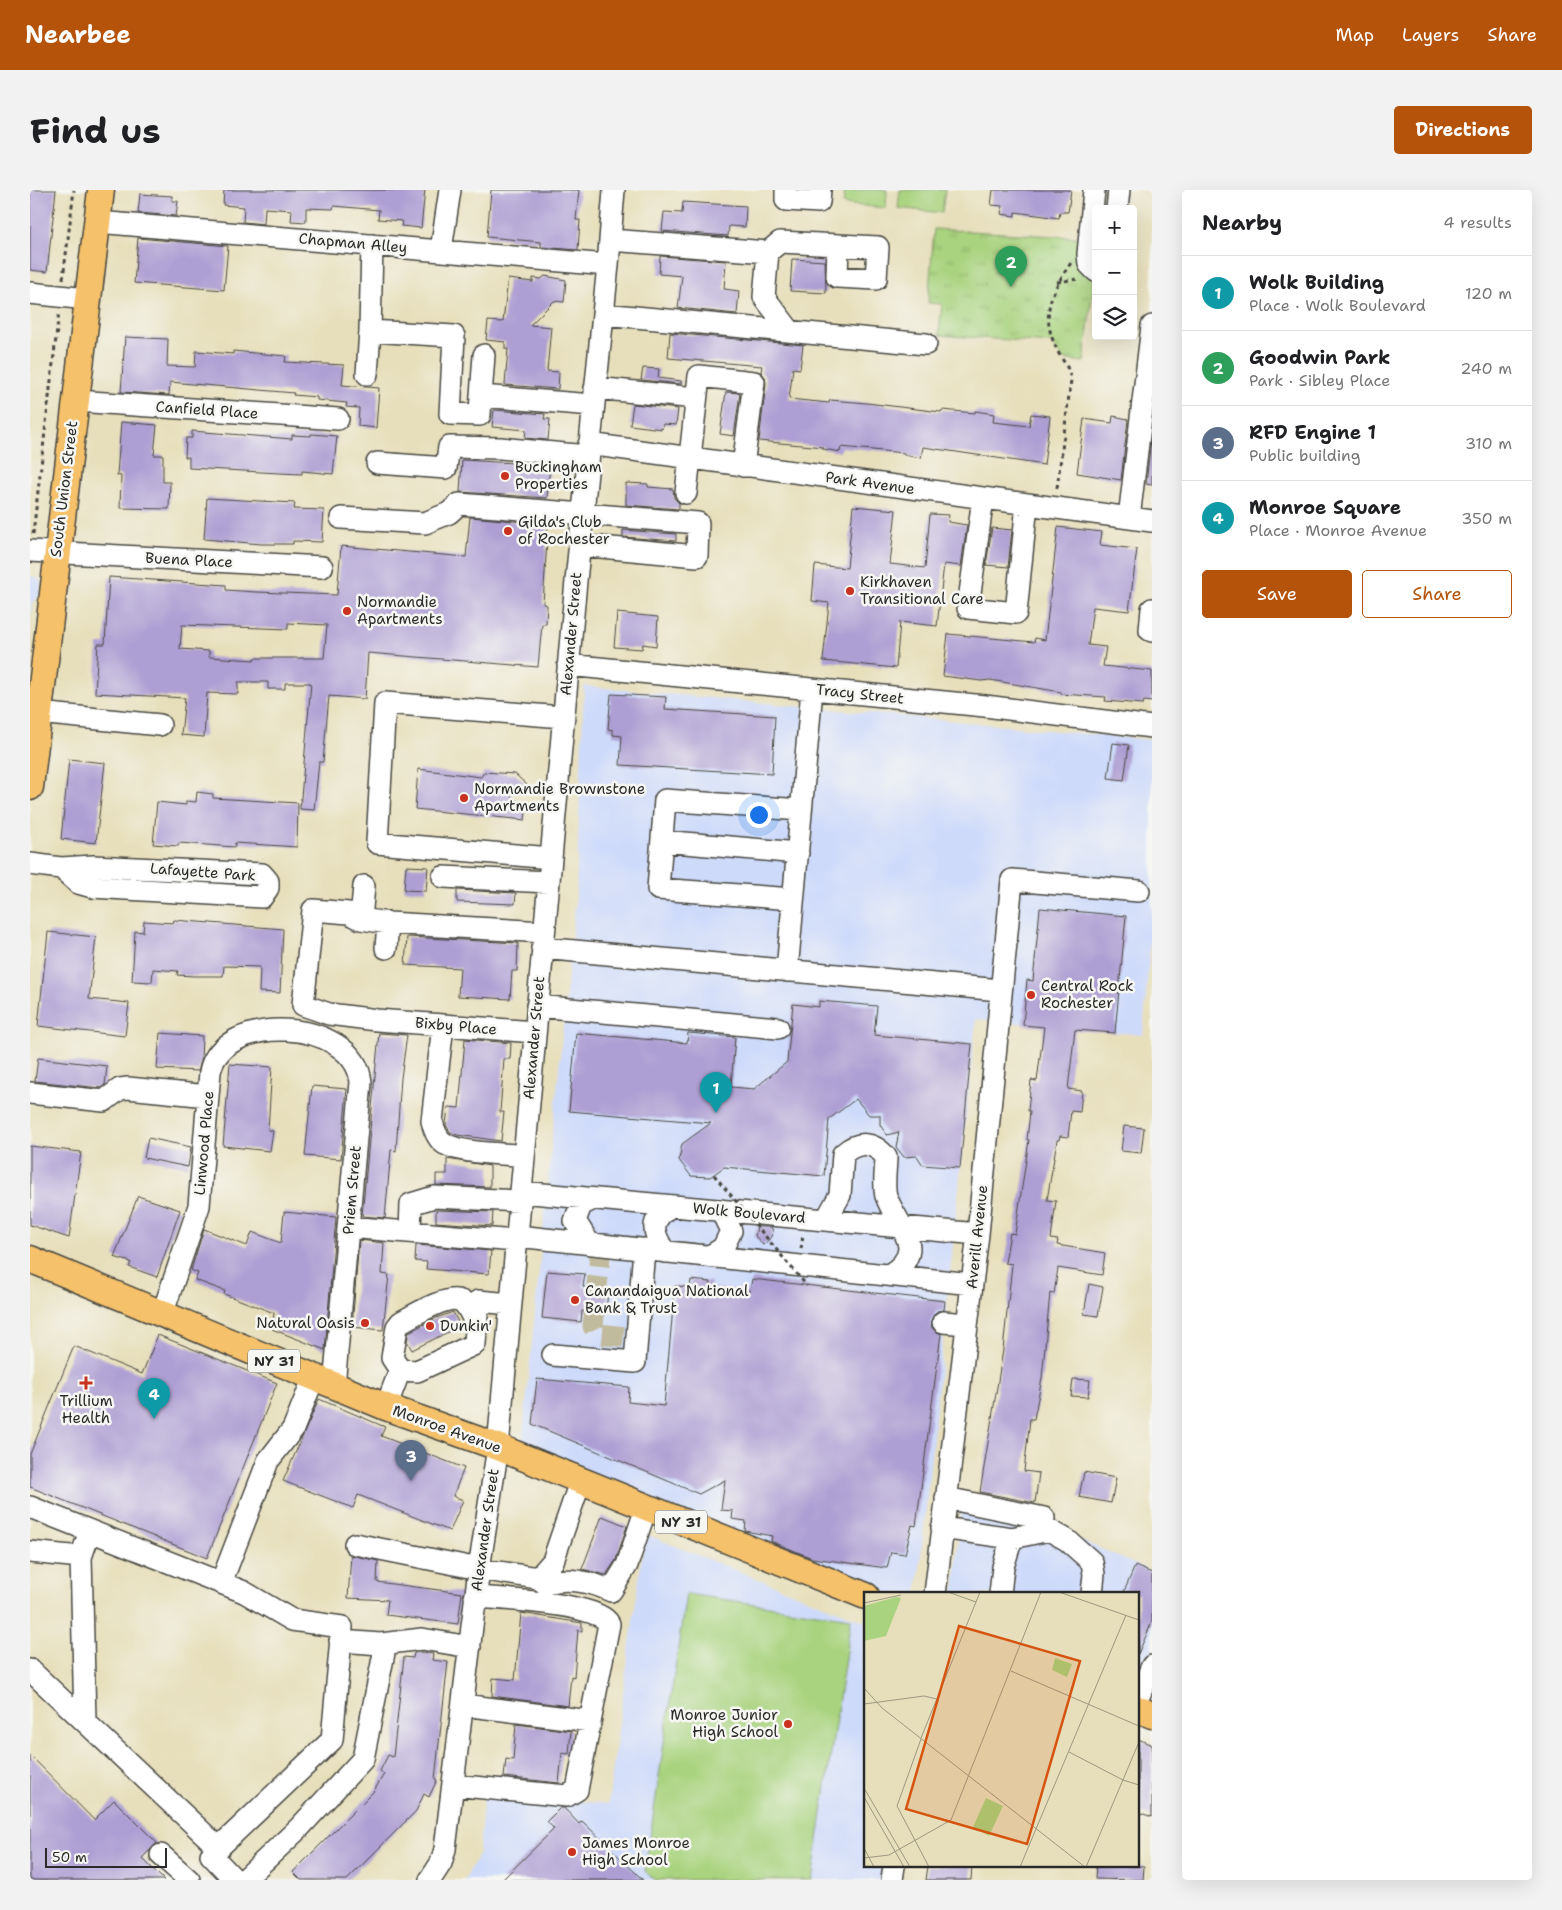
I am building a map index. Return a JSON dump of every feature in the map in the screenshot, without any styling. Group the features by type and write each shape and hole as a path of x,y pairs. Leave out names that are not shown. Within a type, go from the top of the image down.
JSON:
{"main road":[{"name":"South Union Street","path":"30,787 56,553 101,190"},
{"name":"Monroe Avenue","path":"30,1259 386,1407 498,1447 580,1482 864,1595"},
{"path":"1140,1711 1152,1715"}],"street":[{"path":"442,250 450,190"},
{"name":"Alexander Street","path":"430,1880 441,1863 445,1849 479,1569 498,1447 563,717 614,190"},
{"path":"786,190 786,200 819,202 820,190"},
{"path":"1087,275 1094,190"},
{"path":"1117,205 1119,190"},
{"name":"Chapman Alley","path":"97,222 608,265"},
{"path":"610,240 768,252 780,242 838,245"},
{"path":"368,374 372,245"},
{"path":"768,252 764,297 790,331"},
{"path":"30,293 87,299"},
{"path":"603,314 926,344"},
{"path":"1129,518 1152,326"},
{"path":"370,331 454,336 450,414 480,415 484,355"},
{"path":"686,493 688,458 699,376 754,382 743,466"},
{"path":"482,396 696,398"},
{"name":"Canfield Place","path":"76,401 338,419"},
{"name":"Park Avenue","path":"377,463 446,468 449,447 588,450 688,458 1152,521"},
{"path":"983,498 968,608 1016,613 1027,504"},
{"path":"341,518 425,523 449,513 459,504 698,522 697,556 579,545"},
{"name":"Buena Place","path":"30,551 322,567"},
{"path":"1152,609 1150,630 1152,630"},
{"name":"Tracy Street","path":"568,665 985,706 1152,727"},
{"path":"787,971 812,689"},
{"path":"550,858 377,843 385,703 563,717"},
{"path":"38,713 160,725"},
{"path":"793,899 658,889 665,800 801,810"},
{"path":"662,841 798,853"},
{"path":"30,864 61,868"},
{"name":"Lafayette Park","path":"93,866 262,874 268,881 268,888 262,896 92,887 78,883 61,868 93,866"},
{"path":"174,892 175,869"},
{"path":"443,877 548,882"},
{"name":"Averill Avenue","path":"935,1592 978,1234 1012,880 1139,891"},
{"path":"364,886 361,919 787,971 1000,990"},
{"name":"Bixby Place","path":"361,919 349,913 313,910 303,1006 329,1014 377,1020 535,1032"},
{"path":"386,948 388,923"},
{"path":"537,1006 778,1028"},
{"path":"443,1025 432,1121 434,1131 444,1143 456,1148 524,1156"},
{"name":"Linwood Place","path":"162,1315 199,1206 212,1063 223,1048 248,1036 265,1032 298,1032"},
{"name":"Priem Street","path":"221,1583 268,1461 293,1429 324,1382 348,1227 360,1072 351,1056 340,1046 327,1038 298,1032"},
{"path":"30,1093 104,1101 120,1089 128,1088 208,1096"},
{"path":"826,1220 840,1196 843,1154 851,1148 864,1144 878,1147 886,1157 885,1194 909,1241 910,1251 899,1269 889,1275"},
{"name":"Wolk Boulevard","path":"410,1231 411,1204 434,1197 520,1196 593,1198 978,1234"},
{"path":"589,1243 575,1221 581,1205 593,1198"},
{"path":"665,1252 654,1224 657,1217 672,1206"},
{"path":"710,1256 723,1248 731,1230 721,1210"},
{"path":"348,1227 410,1231 436,1235 589,1243 972,1284"},
{"path":"552,1354 635,1362 644,1249"},
{"path":"476,1325 469,1309 462,1302 455,1299 445,1300 401,1322 397,1327 392,1358 400,1370 417,1372 475,1344 478,1301 511,1304"},
{"path":"942,1322 967,1324"},
{"path":"386,1407 400,1370"},
{"path":"542,1581 553,1561 580,1482"},
{"path":"946,1498 1044,1518"},
{"path":"30,1507 244,1592 292,1620 342,1627 332,1740 211,1855 236,1880"},
{"path":"355,1544 542,1581 595,1584 611,1591 627,1565 646,1508"},
{"path":"942,1528 1012,1538 1049,1530 1067,1540 1092,1562 1094,1574 1092,1592"},
{"path":"84,1721 81,1557 90,1531"},
{"path":"1000,1592 1003,1567 1012,1538"},
{"path":"30,1552 81,1557"},
{"path":"453,1785 568,1796 574,1794 577,1790 609,1624 606,1619 593,1612 548,1604 476,1597"},
{"path":"340,1641 381,1644 422,1639 470,1647"},
{"path":"244,1880 299,1828 363,1759 384,1654 381,1644"},
{"path":"1140,1693 1152,1665"},
{"path":"30,1670 219,1848"},
{"path":"463,1705 590,1721"},
{"path":"161,1855 189,1880"}],"path":[{"path":"62,285 74,190"},
{"path":"1058,488 1070,380 1069,367 1059,353 1048,319 1049,301 1057,282 1073,261"},
{"path":"1057,282 1087,275"},
{"path":"34,526 60,307"},
{"path":"714,1175 807,1286"}],"shaded area":[{"path":"30,576 36,577 41,582 40,595 32,603 30,624"},
{"path":"584,686 1152,740 1152,917 1143,1035 976,1019 917,1592 865,1592 521,1455 576,895"},
{"path":"961,1508 1037,1520 1152,1572 1152,1683 1140,1679 1140,1592 954,1592"},
{"path":"645,1534 864,1621 864,1868 886,1868 885,1880 465,1880 479,1853 484,1791 608,1804"}],"green space":[{"path":"845,190 887,190 886,208 843,204"},
{"path":"900,190 945,190 942,213 898,208"},
{"path":"934,229 1089,238 1092,254 1092,296 1084,362 1063,359 1051,343 939,335 942,304 928,303"},
{"path":"686,1594 851,1618 812,1880 654,1880 645,1871"}],"building":[{"path":"30,190 56,190 47,272 30,270"},
{"path":"224,190 425,190 421,228 401,226 402,221 378,219 379,210 334,206 333,209 306,208 306,222 291,221 292,210 265,208 264,224 243,222 244,207 223,205"},
{"path":"491,190 579,190 576,220 580,220 578,250 541,247 541,242 487,237"},
{"path":"993,190 1071,190 1068,212 1060,212 1059,218 1015,212 1015,216 1001,214 1002,206 991,205"},
{"path":"140,194 172,196 172,201 178,201 176,216 138,213"},
{"path":"683,202 746,206 745,227 729,226 728,236 662,231 664,212 682,213"},
{"path":"138,238 228,246 224,290 134,283"},
{"path":"660,256 726,261 724,289 739,291 737,314 678,308 682,276 659,274"},
{"path":"792,259 825,261 826,293 790,291"},
{"path":"545,276 566,280 564,302 554,301 530,325 551,327 547,371 559,372 558,389 505,385 508,349 505,349 505,342 486,340 488,321 503,322 508,279 533,282 533,278 541,279"},
{"path":"670,333 803,345 800,369 793,368 789,399 829,403 830,400 867,403 941,412 942,410 975,413 975,411 994,414 993,422 1029,426 1031,414 1050,416 1044,465 923,447 921,458 904,455 904,453 841,447 840,452 823,449 823,447 759,441 766,384 765,377 761,372 762,366 668,358"},
{"path":"125,337 168,339 167,366 195,367 196,351 233,354 233,351 286,356 285,362 344,365 342,385 379,388 376,428 358,426 359,408 346,407 347,403 317,400 317,397 293,395 294,393 170,382 169,395 121,392"},
{"path":"643,368 659,369 658,378 681,381 681,384 641,380"},
{"path":"726,392 740,393 734,436 720,434"},
{"path":"633,404 678,409 676,425 663,424 662,429 630,425"},
{"path":"494,410 545,414 544,419 550,419 548,440 525,438 526,430 492,427"},
{"path":"1113,416 1128,419 1121,480 1077,473 1084,419 1112,423"},
{"path":"121,422 157,425 154,455 163,455 163,482 170,482 169,509 120,508 121,476 117,475"},
{"path":"192,431 292,439 292,435 337,436 333,474 302,471 302,474 189,468 189,457 185,457 186,438 192,438"},
{"path":"1152,431 1152,485 1146,484"},
{"name":"Buckingham Properties","path":"462,460 550,465 547,498 460,492"},
{"path":"626,483 648,484 648,487 673,489 674,498 679,503 679,509 626,505"},
{"path":"207,498 295,503 294,509 324,510 322,542 293,541 293,544 261,544 204,539"},
{"name":"Kirkhaven Transitional Care","path":"853,506 896,510 890,564 925,568 930,514 949,515 948,522 967,525 961,566 944,564 937,626 900,622 896,668 823,661 829,603 812,601 815,565 847,568"},
{"path":"470,517 548,524 543,604 547,605 546,624 542,624 538,667 368,653 365,699 329,696 323,762 319,762 314,810 300,809 311,683 285,683 285,689 268,689 268,682 238,682 238,694 207,693 204,737 181,735 185,698 95,693 98,644 105,644 109,577 226,585 226,590 337,595 341,546 466,557","holes":["288,623 327,625 324,658 254,658 254,660 209,657 209,651 180,649 182,625 288,629"]},
{"path":"1058,527 1102,532 1100,545 1137,549 1129,611 1093,607 1088,645 1106,647 1103,666 1152,671 1152,702 1144,701 1143,704 1105,701 1106,697 1061,694 1061,692 990,680 981,681 943,676 948,634 1034,642 1035,638 1045,640"},
{"path":"992,528 1012,530 1008,567 986,565"},
{"path":"623,530 676,534 676,541 623,537"},
{"path":"617,613 658,617 656,646 643,644 642,649 614,647"},
{"path":"611,694 666,697 665,709 775,716 772,774 620,765 622,736 613,735 613,730 608,729"},
{"path":"1113,743 1129,745 1124,780 1108,778"},
{"path":"69,759 105,763 96,843 61,839"},
{"name":"Normandie Brownstone Apartments","path":"418,769 481,777 484,772 515,774 527,785 510,795 526,810 525,820 415,809"},
{"path":"197,792 213,794 213,798 298,803 297,847 235,843 235,847 179,843 178,846 153,844 157,802 186,805 186,801 196,802"},
{"path":"406,866 428,867 426,891 404,890"},
{"path":"457,890 516,893 515,904 457,902"},
{"path":"1040,908 1126,916 1115,1033 1075,1030 1068,1089 1082,1091 1080,1112 1071,1111 1068,1137 1060,1136 1059,1140 1057,1140 1047,1200 1056,1201 1051,1239 1058,1240 1057,1245 1105,1253 1102,1275 1058,1268 1054,1294 1050,1293 1042,1378 1034,1419 1030,1419 1024,1471 1039,1473 1035,1503 980,1492 1003,1350 1012,1264 1005,1263 1010,1233 1015,1234 1029,1140 1027,1140 1031,1080 1037,1081 1044,1027 1023,1025 1027,980 1033,981"},
{"path":"174,920 283,929 280,993 259,992 260,967 224,966 223,976 177,975 178,971 153,969 152,982 132,981 135,931 143,932 144,921 173,923"},
{"path":"48,932 96,937 89,999 129,1003 125,1036 38,1026"},
{"path":"407,937 518,943 517,971 512,971 510,999 458,996 460,968 405,965"},
{"path":"819,1001 877,1006 874,1035 972,1044 960,1168 923,1165 917,1156 904,1157 896,1147 899,1132 887,1135 880,1125 880,1115 869,1115 856,1099 829,1119 824,1176 724,1167 710,1177 691,1176 679,1160 682,1144 711,1123 569,1111 576,1033 687,1043 688,1033 735,1037 731,1087 754,1089 787,1062 793,1004 819,1007"},
{"path":"160,1033 202,1036 201,1062 198,1071 157,1069"},
{"path":"379,1033 407,1035 401,1078 396,1151 391,1150 385,1218 362,1216"},
{"path":"465,1039 511,1043 510,1059 504,1059 500,1112 504,1112 501,1141 457,1135 450,1132 446,1125 448,1107 459,1108"},
{"path":"38,1058 107,1066 105,1085 100,1088 35,1081"},
{"path":"230,1064 272,1067 268,1130 273,1131 270,1151 223,1146"},
{"path":"312,1086 347,1089 341,1159 305,1156"},
{"path":"1124,1126 1144,1128 1141,1153 1121,1151"},
{"path":"148,1138 191,1147 188,1167 144,1158"},
{"path":"30,1146 81,1152 69,1238 30,1225"},
{"path":"447,1159 490,1166 490,1187 436,1185 436,1174 447,1174"},
{"path":"138,1196 180,1210 157,1277 129,1267 131,1262 114,1257"},
{"path":"436,1210 493,1212 492,1226 436,1222"},
{"path":"284,1212 336,1217 325,1350 272,1329 274,1313 224,1294 225,1291 195,1280 198,1273 191,1270 204,1229 247,1246 252,1232 281,1243"},
{"path":"757,1227 771,1227 773,1231 772,1237 763,1245 755,1236"},
{"path":"359,1240 384,1243 382,1274 389,1275 383,1330 352,1327"},
{"path":"416,1245 491,1251 489,1274 426,1269 427,1262 415,1261"},
{"name":"Canandaigua National Bank & Trust","path":"547,1271 585,1274 583,1287 608,1290 606,1313 582,1311 581,1322 542,1318"},
{"path":"752,1279 945,1301 944,1310 937,1311 931,1320 932,1328 941,1334 916,1526 912,1525 905,1554 891,1552 887,1568 812,1558 771,1541 772,1536 745,1531 746,1521 732,1519 733,1511 721,1510 725,1480 699,1494 532,1424 537,1379 629,1387 628,1402 664,1406 675,1286 690,1287 691,1280 711,1282 710,1288 750,1291"},
{"path":"1089,1284 1103,1287 1098,1316 1084,1314"},
{"name":"Dunkin'","path":"453,1312 460,1326 412,1350 407,1341 409,1332 436,1318"},
{"path":"158,1335 277,1383 207,1558 30,1487 30,1454 74,1346 142,1374"},
{"path":"1073,1379 1090,1380 1088,1397 1071,1396"},
{"path":"319,1399 385,1427 381,1436 464,1468 453,1496 463,1500 450,1531 358,1495 353,1508 283,1481"},
{"path":"1084,1472 1116,1478 1111,1503 1079,1497"},
{"path":"602,1516 627,1526 616,1560 606,1575 582,1569"},
{"path":"351,1555 378,1561 377,1582 462,1593 458,1624 386,1615 388,1600 348,1598"},
{"path":"1135,1566 1152,1573 1152,1622 1140,1649 1140,1592 1124,1592"},
{"path":"521,1613 582,1623 582,1631 578,1630 574,1677 571,1676 568,1706 492,1696 493,1678 515,1680"},
{"path":"414,1653 433,1654 432,1660 448,1662 435,1779 437,1780 429,1797 424,1794 416,1811 347,1880 301,1880 293,1872 374,1791 384,1774 380,1771 388,1755 393,1757 404,1657 413,1658"},
{"path":"516,1724 571,1731 569,1754 562,1753 559,1783 504,1777 506,1759 513,1760"},
{"path":"1140,1740 1152,1745 1152,1817 1140,1813"},
{"path":"30,1755 94,1820 114,1800 157,1843 142,1858 164,1880 30,1880"},
{"name":"James Monroe High School","path":"560,1808 564,1808 579,1824 582,1821 643,1880 502,1880 554,1829 547,1821"},
{"path":"1140,1866 1144,1866 1143,1880 1095,1879 1096,1868 1140,1868"},
{"path":"928,1868 972,1868 971,1880 926,1880"}],"tunnel":[{"path":"601,1245 593,1326 597,1334 637,1338"}],"place":[{"name":"Goodwin Park","path":"1011,287"},
{"name":"Buckingham Properties","path":"505,476"},
{"name":"Gilda's Club of Rochester","path":"508,531"},
{"name":"Kirkhaven Transitional Care","path":"850,591"},
{"name":"Normandie Apartments","path":"347,611"},
{"name":"Normandie Brownstone Apartments","path":"464,798"},
{"name":"Central Rock Rochester","path":"1031,995"},
{"name":"Wolk Building","path":"716,1113"},
{"name":"Canandaigua National Bank & Trust","path":"575,1300"},
{"name":"Natural Oasis","path":"365,1323"},
{"name":"Dunkin'","path":"430,1326"},
{"name":"Trillium Health","path":"86,1383"},
{"name":"Monroe Square","path":"154,1419"},
{"name":"RFD Engine 1","path":"411,1481"},
{"name":"Monroe Junior High School","path":"788,1724"},
{"name":"James Monroe High School","path":"572,1852"}]}
